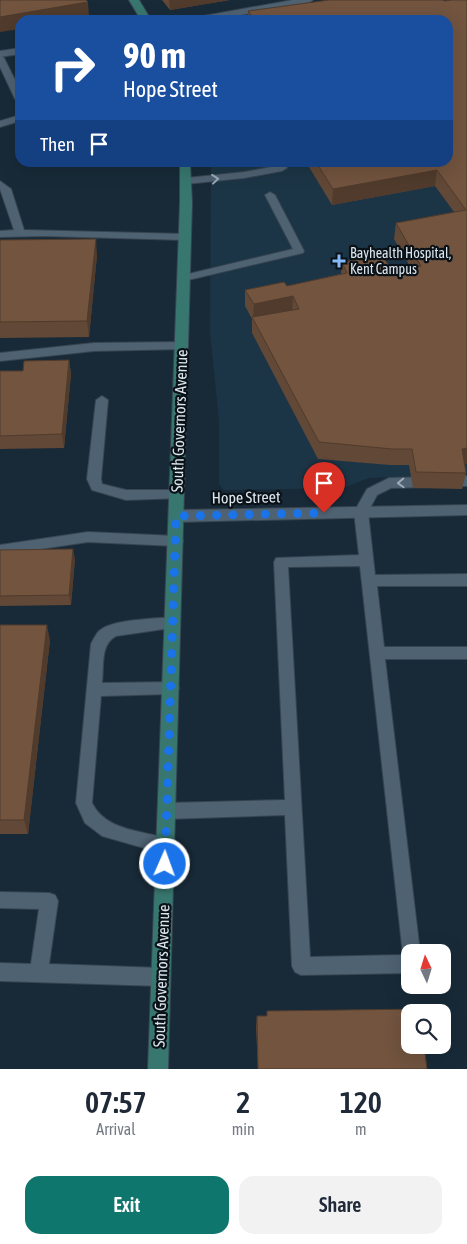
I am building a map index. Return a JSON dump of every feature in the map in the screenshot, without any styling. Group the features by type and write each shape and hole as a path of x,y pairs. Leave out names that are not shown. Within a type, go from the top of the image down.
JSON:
{"main road":[{"path":"134,0 143,15"},
{"name":"South Governors Avenue","path":"158,1069 182,346 185,167"}],"street":[{"path":"222,15 284,2 308,0"},
{"path":"0,54 15,52"},
{"name":"Hope Street","path":"176,516 467,510"}],"lane":[{"path":"0,58 15,89"},
{"path":"0,124 15,120"},
{"path":"186,182 244,175 282,167"},
{"path":"0,184 6,189 20,234"},
{"path":"184,278 299,251 270,195"},
{"path":"0,234 185,237"},
{"path":"0,357 94,346 182,346"},
{"path":"102,400 94,479 97,487 107,493 177,495"},
{"path":"410,944 361,512 372,492 389,484 467,481"},
{"path":"0,550 88,537 176,541"},
{"path":"366,560 281,562 301,966 401,964"},
{"path":"369,581 467,580"},
{"path":"166,846 108,831 91,818 84,803 98,644 104,635 113,630 173,623"},
{"path":"376,653 467,653"},
{"path":"94,690 171,688"},
{"path":"166,811 292,807"},
{"path":"0,900 50,900 40,973"},
{"path":"0,972 161,977"}],"shaded area":[{"name":"Bayhealth Hospital, Kent Campus","path":"365,0 467,0 467,475 369,478 343,488 224,490 219,484 219,420 210,332 211,167 453,167 453,15 281,15"}],"building":[{"path":"0,0 86,0 88,2 0,17"},
{"path":"329,0 467,0 467,448 462,449 466,473 416,472 412,449 392,449 319,442 252,317 299,309 293,296 254,304 245,290 284,282 287,286 347,273 342,262 382,256 394,272 421,266 396,223 466,210 437,170 333,189 319,167 453,167 453,15 251,15 248,11"},
{"path":"96,239 87,321 0,322 0,240"},
{"path":"69,360 62,434 0,436 0,371 23,371 24,361"},
{"path":"73,549 69,595 0,596 0,550"},
{"path":"0,625 47,625 24,820 0,820"},
{"path":"401,1009 401,1054 425,1054 427,1069 258,1069 257,1016 267,1016 267,1011"}],"place":[{"name":"Bayhealth Hospital, Kent Campus","path":"339,261"}],"route":[{"path":"165,864 176,516 324,513"}]}
